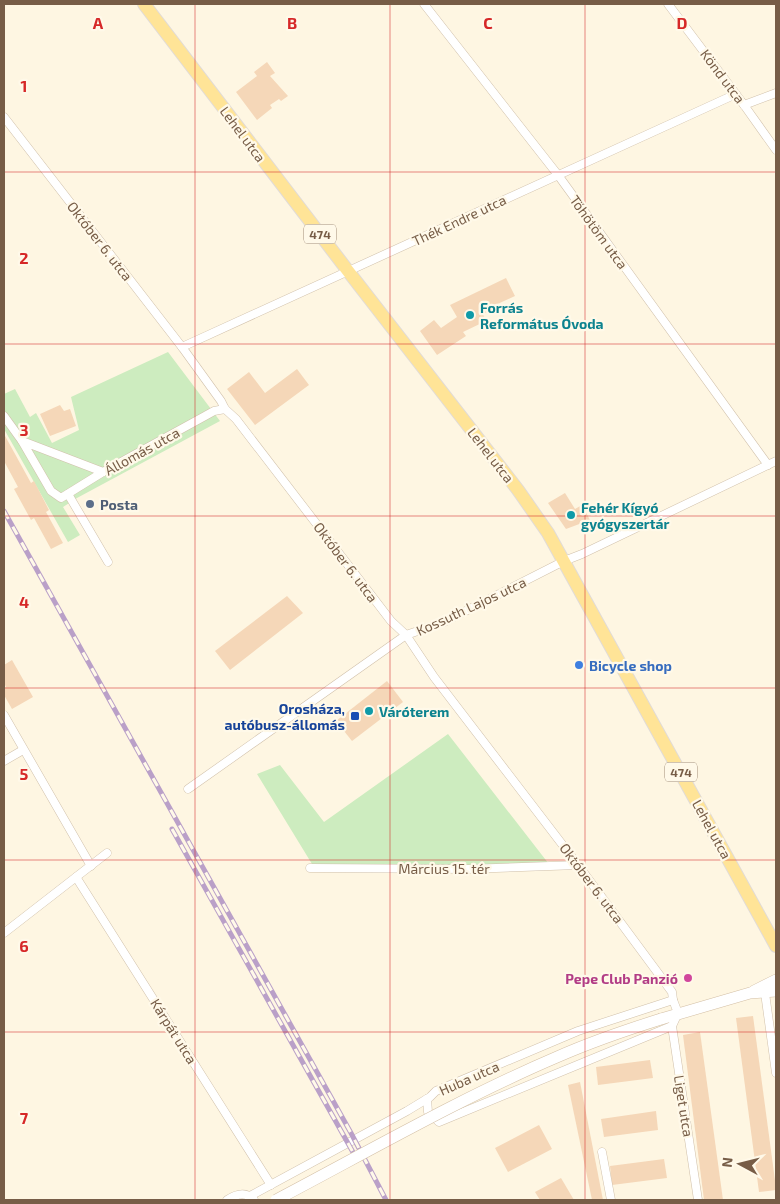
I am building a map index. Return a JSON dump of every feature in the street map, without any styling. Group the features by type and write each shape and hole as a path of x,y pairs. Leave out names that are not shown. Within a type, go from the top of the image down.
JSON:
{"main road":[{"name":"Lehel utca","path":"144,4 518,490 548,533 776,946"},
{"path":"276,1200 509,1079 558,1057 609,1036 678,1013 750,993 776,980"},
{"path":"750,993 771,992"}],"street":[{"name":"Töhötöm utca","path":"424,4 558,175 768,465"},
{"name":"Könd utca","path":"668,4 776,150"},
{"path":"744,105 776,93"},
{"name":"Thék Endre utca","path":"182,347 736,94"},
{"name":"Október 6. utca","path":"4,117 182,347 225,409 236,419 391,621 406,636 434,677 578,865 672,992 678,1013"},
{"name":"Állomás utca","path":"65,496 103,472 205,416 225,409"},
{"path":"4,416 22,441 51,491 65,496 108,562"},
{"path":"22,441 103,472"},
{"name":"Kossuth Lajos utca","path":"188,789 406,636 444,622 564,561 776,461"},
{"path":"4,715 91,866"},
{"path":"4,761 23,750"},
{"path":"4,933 107,854"},
{"name":"Március 15. tér","path":"310,868 468,869 578,865"},
{"name":"Kárpát utca","path":"76,877 271,1184"},
{"path":"771,992 776,1073"},
{"name":"Huba utca","path":"227,1200 234,1195 243,1194 252,1198 271,1184 429,1098 436,1091 578,1031 673,1000"},
{"path":"672,1026 678,1013"},
{"name":"Huba utca","path":"429,1098 428,1112 440,1122 672,1026"},
{"name":"Liget utca","path":"672,1026 698,1200"},
{"path":"602,1152 611,1200"}],"green space":[{"path":"168,352 220,421 63,507 80,535 68,542 4,429 4,394 15,389 30,417 36,413 52,443 79,430 71,397"},
{"path":"448,734 552,868 312,864 257,774 280,765 324,822"}],"building":[{"path":"267,62 275,73 270,76 288,96 270,105 272,108 257,120 236,92 257,76 254,72"},
{"name":"Forrás Református Óvoda","path":"506,278 515,296 491,307 492,310 483,314 486,321 463,332 466,336 437,355 420,331 434,320 441,328 457,317 450,305"},
{"path":"297,369 309,385 255,425 227,389 249,372 265,393"},
{"path":"60,405 64,411 70,409 76,426 50,436 40,414"},
{"path":"4,434 31,483 34,481 49,510 46,512 63,543 51,549 34,518 31,520 14,489 18,487 4,461"},
{"name":"Fehér Kígyó gyógyszertár","path":"565,493 575,509 582,505 590,520 566,529 548,503"},
{"path":"287,596 303,613 230,670 215,651"},
{"path":"12,660 33,697 12,709 4,695 4,688 6,687 4,683 4,665"},
{"name":"Váróterem","path":"387,681 403,702 352,741 336,721"},
{"path":"753,1016 776,1188 776,1190 759,1192 736,1018"},
{"path":"700,1032 723,1200 704,1200 683,1035"},
{"path":"650,1060 653,1078 598,1085 596,1067"},
{"path":"580,1082 603,1200 592,1200 568,1085"},
{"path":"656,1111 658,1130 604,1137 601,1119"},
{"path":"539,1125 552,1149 508,1172 495,1148"},
{"path":"664,1159 667,1178 612,1185 610,1166"},
{"path":"561,1178 574,1200 540,1200 535,1192"}],"railway":[{"path":"4,511 351,1133 386,1200"},
{"path":"172,829 354,1154"}],"place":[{"name":"Forrás Református Óvoda","path":"470,315"},
{"name":"Posta","path":"90,504"},
{"name":"Fehér Kígyó gyógyszertár","path":"571,515"},
{"name":"Bicycle shop","path":"579,665"},
{"name":"Váróterem","path":"369,711"},
{"name":"Orosháza, autóbusz-állomás","path":"355,716"},
{"name":"Pepe Club Panzió","path":"688,978"}]}
